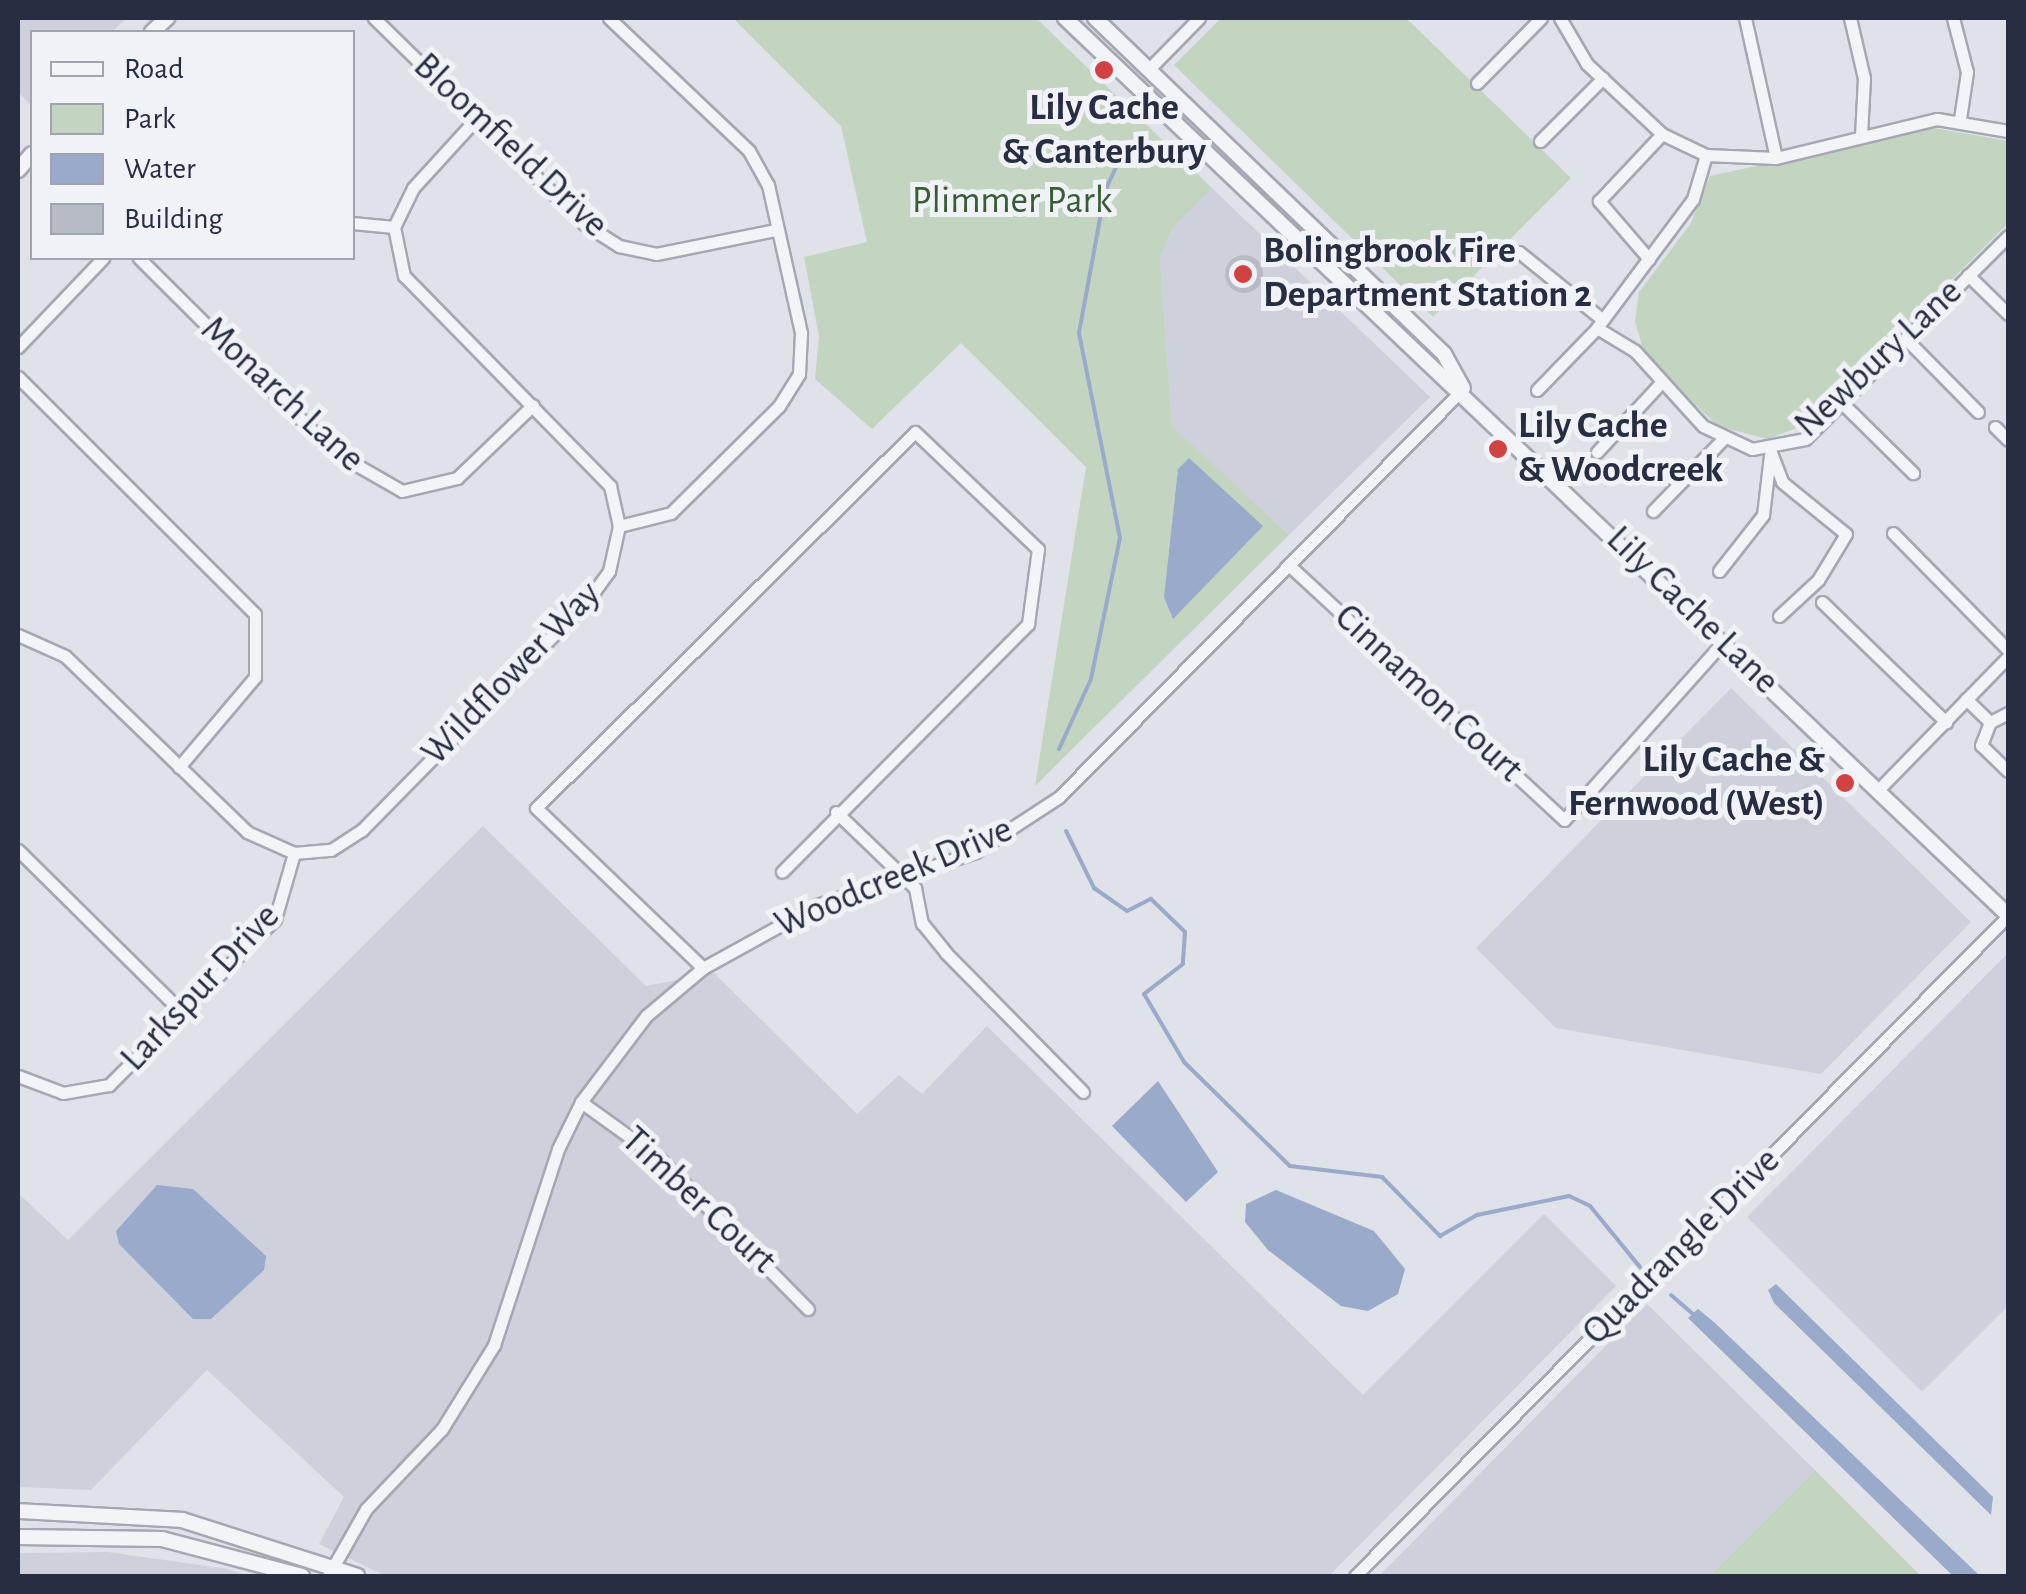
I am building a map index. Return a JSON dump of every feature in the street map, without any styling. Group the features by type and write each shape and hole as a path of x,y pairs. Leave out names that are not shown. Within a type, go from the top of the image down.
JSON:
{"street":[{"name":"Bloomfield Drive","path":"374,18 475,120 619,246 656,254 775,230"},
{"path":"475,120 413,188 394,228 404,276 610,486 619,526 671,513 799,374 801,333 750,151 609,18"},
{"name":"Lily Cache Lane","path":"1065,18 1429,369 1463,389 2008,916"},
{"name":"Lily Cache Lane","path":"1096,18 1444,354 1463,389"},
{"path":"1134,84 1198,18"},
{"path":"1477,83 1541,18"},
{"path":"1560,18 1604,78 1662,134 1706,154 1776,158 1862,135 1960,119 2008,130"},
{"path":"1745,18 1776,158"},
{"path":"1850,18 1864,78 1862,135"},
{"path":"1953,18 1967,72 1960,119"},
{"path":"1540,141 1604,78"},
{"path":"1649,259 1599,201 1662,134"},
{"path":"1537,390 1598,322 1693,200 1706,154"},
{"path":"355,223 394,228"},
{"name":"Newbury Lane","path":"1519,252 1635,351 1658,386 1723,439 1770,450 1805,439 2008,236"},
{"path":"18,347 101,260"},
{"name":"Monarch Lane","path":"141,260 334,452 402,491 458,478 533,406"},
{"path":"1968,275 2008,314"},
{"path":"1907,340 1978,412"},
{"path":"18,377 255,614 255,678 179,767"},
{"path":"1597,452 1658,386"},
{"name":"Woodcreek Drive","path":"330,1571 366,1509 442,1430 494,1345 536,1205 581,1102 646,1016 702,968 816,905 902,880 975,852 1059,797 1292,568 1463,389"},
{"path":"1842,403 1913,473"},
{"path":"1994,427 2008,440"},
{"path":"702,968 536,808 915,432 1038,549 1028,624 836,812 782,872"},
{"path":"1653,511 1723,439"},
{"path":"1770,450 1782,482 1846,534 1818,580 1778,616"},
{"path":"1719,571 1763,515 1770,450"},
{"name":"Wildflower Way","path":"294,853 331,850 362,830 588,600 609,571 619,526"},
{"path":"1893,533 2008,650"},
{"name":"Cinnamon Court","path":"1292,568 1564,820 1724,641"},
{"path":"1822,602 1946,722"},
{"path":"18,635 65,656 247,832 294,853"},
{"path":"1878,790 2008,658"},
{"path":"1966,699 1990,722"},
{"path":"2008,713 1990,722 1981,745 2008,771"},
{"path":"836,812 902,880 915,888 922,923 946,954 1083,1092"},
{"path":"18,850 184,1014"},
{"name":"Larkspur Drive","path":"18,1076 62,1093 109,1085 275,919 294,853"},
{"name":"Quadrangle Drive","path":"1355,1576 2008,916"},
{"name":"Timber Court","path":"581,1102 659,1158 808,1309"},
{"path":"18,1510 182,1520 330,1571 357,1576"},
{"path":"18,1537 162,1539 302,1576"}],"shaded area":[{"path":"18,18 126,18 114,30 30,30 30,104 18,92"},
{"path":"1212,188 1430,397 1289,535 1172,427 1160,258 1172,229"},
{"path":"1731,688 1971,922 1821,1074 1556,1028 1476,948"},
{"path":"483,826 646,986 714,973 857,1114 899,1075 922,1094 987,1026 1363,1395 1544,1214 1616,1286 1329,1576 386,1576 319,1544 344,1497 207,1370 91,1490 18,1487 18,1193 68,1240"},
{"path":"2006,955 2008,1306 1922,1392 1747,1217"},
{"path":"1647,1304 1815,1470 1709,1576 1379,1576"},
{"path":"108,1552 228,1569 248,1576 18,1576 18,1553"}],"green space":[{"name":"Plimmer Park","path":"733,18 1036,18 1212,188 1172,229 1160,258 1172,426 1289,535 1035,786 1086,467 961,343 872,429 815,379 819,336 804,257 867,242 841,126"},
{"path":"1221,18 1406,18 1571,178 1433,317 1174,65"},
{"path":"1934,128 2008,141 2008,223 1810,423 1767,439 1718,426 1645,356 1635,321 1639,292 1691,223 1710,176"},
{"path":"1815,1470 1921,1576 1709,1576"}],"water":[{"path":"1189,458 1263,526 1173,619 1164,597 1178,469"},
{"path":"1158,1081 1218,1172 1186,1202 1112,1126"},
{"path":"157,1185 193,1189 266,1256 264,1270 211,1319 193,1319 119,1244 116,1231"},
{"path":"1276,1190 1374,1231 1405,1269 1398,1294 1368,1311 1341,1306 1268,1250 1245,1222 1246,1204"},
{"path":"1776,1284 1993,1497 1991,1515 1774,1303 1768,1290"},
{"path":"1698,1309 1980,1576 1953,1576 1688,1318"}],"building":[{"name":"Bolingbrook Fire Department Station 2","path":"1244,255 1257,261 1263,274 1257,287 1244,293 1231,287 1225,274 1231,261"}],"waterway":[{"path":"1059,749 1091,679 1120,538 1079,333 1105,191 1125,148"},
{"path":"1066,831 1094,888 1127,911 1151,899 1185,932 1183,964 1144,994 1184,1062 1290,1166 1382,1177 1440,1236 1477,1215 1569,1196 1590,1206 1640,1267"},
{"path":"1671,1295 1693,1314"}],"place":[{"name":"Lily Cache & Canterbury","path":"1104,70"},
{"name":"Bolingbrook Fire Department Station 2","path":"1243,274"},
{"name":"Lily Cache & Woodcreek","path":"1498,449"},
{"name":"Lily Cache & Fernwood (West)","path":"1845,783"}]}
